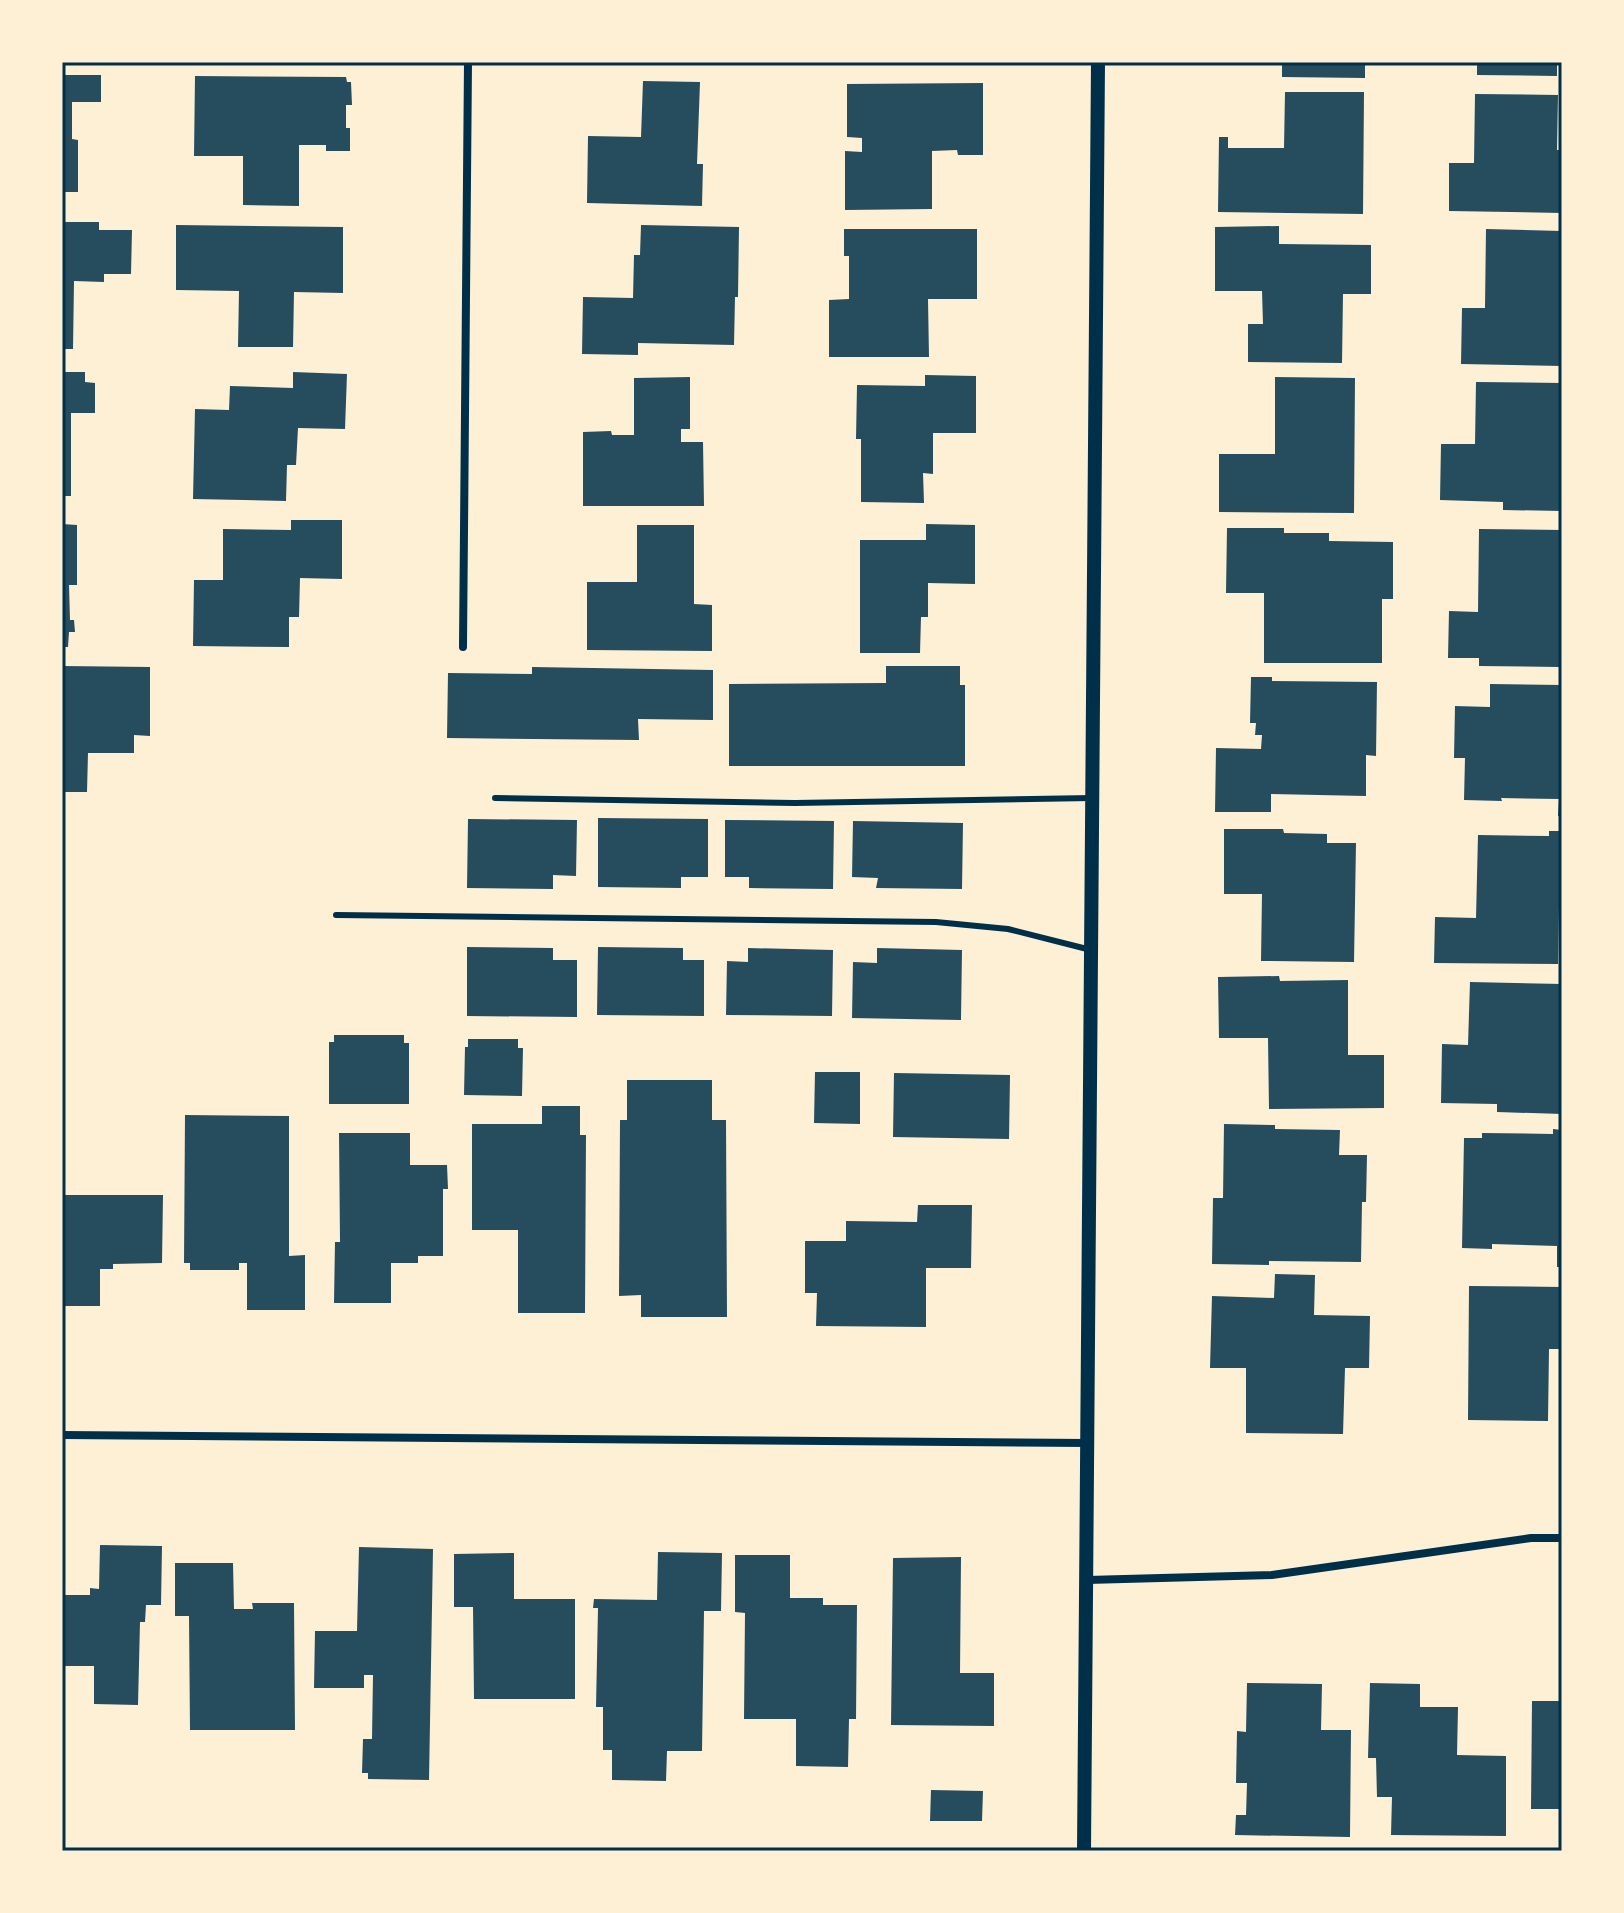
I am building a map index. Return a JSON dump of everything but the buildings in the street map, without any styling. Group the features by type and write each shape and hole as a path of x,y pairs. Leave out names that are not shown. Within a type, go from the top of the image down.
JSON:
{"street":[{"path":"463,647 468,62"},
{"path":"1084,1851 1098,62"},
{"path":"62,1435 1088,1443"},
{"path":"1087,1580 1272,1575 1531,1538 1562,1538"}],"lane":[{"path":"495,798 795,803 1092,798"},
{"path":"336,915 936,922 1008,929 1091,950"}]}
